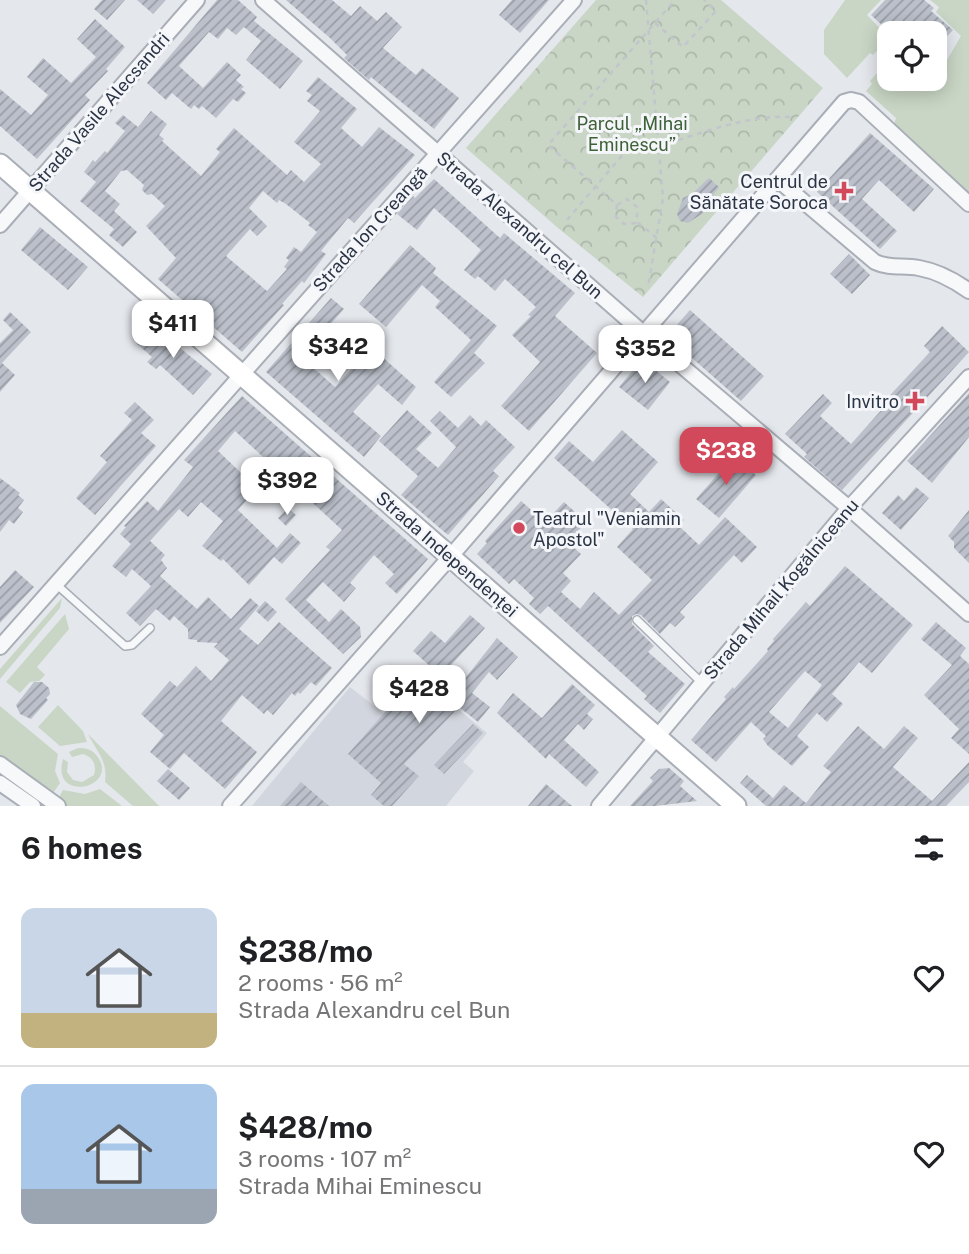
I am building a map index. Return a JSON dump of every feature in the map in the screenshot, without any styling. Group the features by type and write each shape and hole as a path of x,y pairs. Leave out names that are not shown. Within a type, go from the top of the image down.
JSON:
{"main road":[{"name":"Strada Independenței","path":"0,164 736,806"}],"street":[{"name":"Strada Vasile Alecsandri","path":"0,225 197,0"},
{"name":"Strada Alexandru cel Bun","path":"263,0 969,614"},
{"name":"Strada Ion Creangă","path":"0,647 574,0"},
{"path":"230,806 451,556 844,102 859,102 870,111 969,205"},
{"path":"777,179 875,262 886,267 918,268 948,279 969,291"},
{"name":"Strada Mihail Kogălniceanu","path":"599,806 849,508 969,377"},
{"path":"0,764 58,806"},
{"path":"0,783 33,806"}],"lane":[{"path":"56,584 125,646 132,645 150,628"},
{"path":"636,620 702,683"}],"path":[{"path":"646,0 663,198 648,287"},
{"path":"617,205 548,145 675,0"},
{"path":"655,23 683,47 716,11 704,0"},
{"path":"567,220 657,115"},
{"path":"659,146 741,121 777,116 794,117"},
{"path":"617,205 627,199 637,207 638,223"},
{"path":"617,205 616,217 624,224 638,223 657,237"}],"shaded area":[{"path":"350,687 405,730 433,700 441,707 447,700 487,733 463,762 474,771 446,806 252,806"}],"green space":[{"name":"Parcul „Mihai Eminescu”","path":"596,0 721,0 823,88 643,297 466,148"},
{"path":"845,0 881,0 867,15 877,25 877,51 873,55 870,53 847,78 824,54 824,30"},
{"path":"930,0 969,0 969,192 965,194 894,124 896,118 866,91 877,73 877,91 947,91 947,60 961,36 936,12 939,7"},
{"path":"62,598 60,608 0,679 0,669"},
{"path":"65,614 69,629 37,667 45,675 39,681 30,682 20,693 6,682"},
{"path":"58,705 83,731 87,742 60,746 38,727"},
{"path":"0,706 58,754 55,771 60,783 51,796 0,759"},
{"path":"88,734 159,806 133,806 105,782 103,762"},
{"path":"78,748 93,752 102,767 100,776 93,783 84,786 74,786 66,782 62,773 63,759 68,762 67,772 73,780 82,782 94,775 92,759 83,754 72,757 69,752"},
{"path":"100,789 122,806 64,806 57,801 63,790 85,794"}],"building":[{"path":"102,0 125,0 107,20 94,9"},
{"path":"137,0 166,0 153,14"},
{"path":"217,0 238,0 257,17 254,21 303,61 280,89 246,60 261,41 244,27 236,35 227,28 218,39 209,32 179,66 203,88 227,62 241,75 236,80 246,93 238,102 233,99 216,118 202,106 199,109 194,105 191,109 172,93 166,100 147,83"},
{"path":"286,0 332,0 351,16 360,6 377,21 386,12 402,27 383,48 416,75 422,68 459,98 434,129 371,77 369,80 344,58 347,55 330,38"},
{"path":"512,0 549,0 520,33 499,15"},
{"path":"885,0 924,0 934,8 931,11 943,21 878,21 871,15"},
{"path":"95,19 125,47 106,69 108,71 85,95 90,100 37,159 0,126 0,89 31,115 48,95 27,77 43,58 71,83 96,57 77,39"},
{"path":"947,25 953,30 947,36"},
{"path":"318,77 357,109 341,128 362,147 379,127 415,155 354,223 348,218 321,251 326,254 304,283 302,281 242,352 158,279 176,258 146,226 165,206 152,194 147,195 142,190 144,185 127,170 121,171 105,191 120,204 114,211 137,232 123,247 109,235 114,229 80,201 96,182 84,172 93,160 95,162 105,151 107,153 125,131 115,123 123,115 138,127 151,111 167,124 159,135 164,139 162,141 201,176 220,152 216,149 234,128 287,175 291,170 304,182 321,164 294,142 320,111 307,101 312,95 306,91","holes":["263,191 277,203 279,200 286,204 317,232 301,252 294,247 286,258 289,260 284,267 287,269 267,291 226,256 250,229 257,236 267,226 249,208"]},
{"name":"Centrul de Sănătate Soroca","path":"870,133 934,189 914,212 879,180 862,199 897,231 880,249 817,192"},
{"path":"709,178 719,187 703,213 688,223 680,221 677,214 683,198 693,193"},
{"path":"434,179 500,238 504,233 575,293 555,316 597,353 529,431 501,406 540,362 512,335 536,307 505,279 495,291 478,276 475,279 464,270 481,250 434,208 417,230 397,214"},
{"path":"40,227 88,267 68,290 21,250"},
{"path":"410,245 436,268 433,273 497,326 474,353 485,363 451,397 434,382 471,340 435,307 440,301 422,285 386,327 359,304"},
{"path":"849,254 870,275 852,294 830,274"},
{"path":"331,298 344,309 301,357 335,387 371,347 416,387 402,405 378,384 353,412 381,436 364,457 266,372"},
{"path":"690,310 764,376 741,401 667,336"},
{"path":"10,312 31,332 2,363 15,375 0,392 0,343 13,330 3,320"},
{"path":"152,325 212,374 193,395 160,365 156,369 147,362 152,357 136,343"},
{"path":"942,326 969,352 842,490 804,457 807,454 785,434 823,394 832,403 820,416 851,444 884,407 881,405 930,352 924,346"},
{"path":"642,359 670,382 648,410 619,387"},
{"path":"969,393 969,437 932,483 907,461"},
{"path":"242,396 428,559 397,594 385,583 394,574 374,555 350,583 356,588 344,602 323,582 306,600 329,622 341,609 360,627 361,637 343,654 285,599 330,550 326,547 342,530 235,431 218,451 257,488 238,510 277,548 290,533 301,543 282,564 274,557 249,585 223,559 221,561 202,546 223,521 201,502 188,517 179,509 150,541 165,555 161,560 167,568 160,576 197,609 208,597 231,619 250,598 259,606 239,629 258,645 279,622 332,668 316,686 311,682 300,694 298,692 295,696 292,693 273,715 267,710 264,714 242,695 221,721 257,752 225,789 184,753 170,769 150,752 164,735 141,714 170,681 177,687 196,666 211,681 229,660 214,647 218,643 188,639 188,629 174,616 170,621 156,609 140,626 126,613 151,586 132,569 126,577 112,566 131,544 120,534 126,527 124,526 147,501 158,511 193,467 184,460"},
{"path":"135,402 154,420 141,433 156,446 95,515 76,498 107,462 100,456 132,420 124,413"},
{"path":"407,410 432,433 416,449 438,468 456,447 430,421 440,411 458,428 470,415 481,426 486,420 515,447 493,471 499,476 448,535 401,495 418,476 379,441"},
{"path":"622,430 658,462 630,494 649,512 661,499 684,520 679,526 699,545 725,517 757,547 742,563 734,555 680,612 685,617 675,627 670,623 660,634 641,615 632,616 632,624 654,646 648,652 685,684 660,713 644,699 647,696 548,606 540,614 529,604 534,598 514,579 509,584 477,554 487,543 485,541 521,501 545,522 564,502 586,522 568,542 581,554 563,573 571,581 561,592 580,609 594,592 619,615 652,580 617,547 633,529 554,458 569,441 593,462"},
{"path":"734,456 756,475 719,518 696,499"},
{"path":"0,478 20,493 18,495 24,500 18,508 23,512 14,524 9,520 0,532"},
{"path":"916,487 929,498 901,530 882,513 898,495 904,501"},
{"path":"288,508 296,515 286,526 278,518"},
{"path":"969,510 969,563 954,548 954,542 948,536"},
{"path":"845,566 913,625 872,673 859,662 832,694 843,704 827,722 817,713 797,736 809,747 792,766 768,746 763,739 766,736 751,722 716,762 691,740 726,699 724,697 768,651 773,639 806,602 810,606","holes":["805,671 822,685 788,728 769,712"]},
{"path":"15,570 34,587 0,623 0,587"},
{"path":"265,601 277,612 268,622 256,611"},
{"path":"470,615 485,628 441,676 413,651 431,631 445,643"},
{"path":"936,622 966,648 960,656 969,664 969,754 951,738 959,729 924,695 952,665 921,639"},
{"path":"497,638 518,657 497,680 489,672 472,693 490,707 478,722 459,707 404,764 419,776 392,806 384,806 371,795 381,783 348,754 386,711 382,708 389,700 383,695 398,678 434,710 437,707 440,710"},
{"path":"34,682 42,682 49,688 50,694 31,719 20,714 16,705"},
{"path":"572,684 595,705 587,714 593,719 584,730 578,724 564,740 599,772 586,787 549,754 546,759 497,713 513,693 542,718"},
{"path":"473,724 483,733 444,774 434,765"},
{"path":"858,726 884,749 904,726 918,738 893,767 932,801 969,762 969,782 946,806 766,806 740,783 747,775 773,798 784,785 806,803 831,772 823,766"},
{"path":"669,768 684,781 680,786 697,801 630,806 653,781 650,778 659,769"},
{"path":"168,769 190,788 179,800 157,781"},
{"path":"301,782 329,806 280,806"},
{"path":"546,784 572,806 528,806"}],"place":[{"name":"Centrul de Sănătate Soroca","path":"844,191"},
{"name":"Invitro","path":"915,401"},
{"name":"Teatrul \"Veniamin Apostol\"","path":"519,528"}]}
